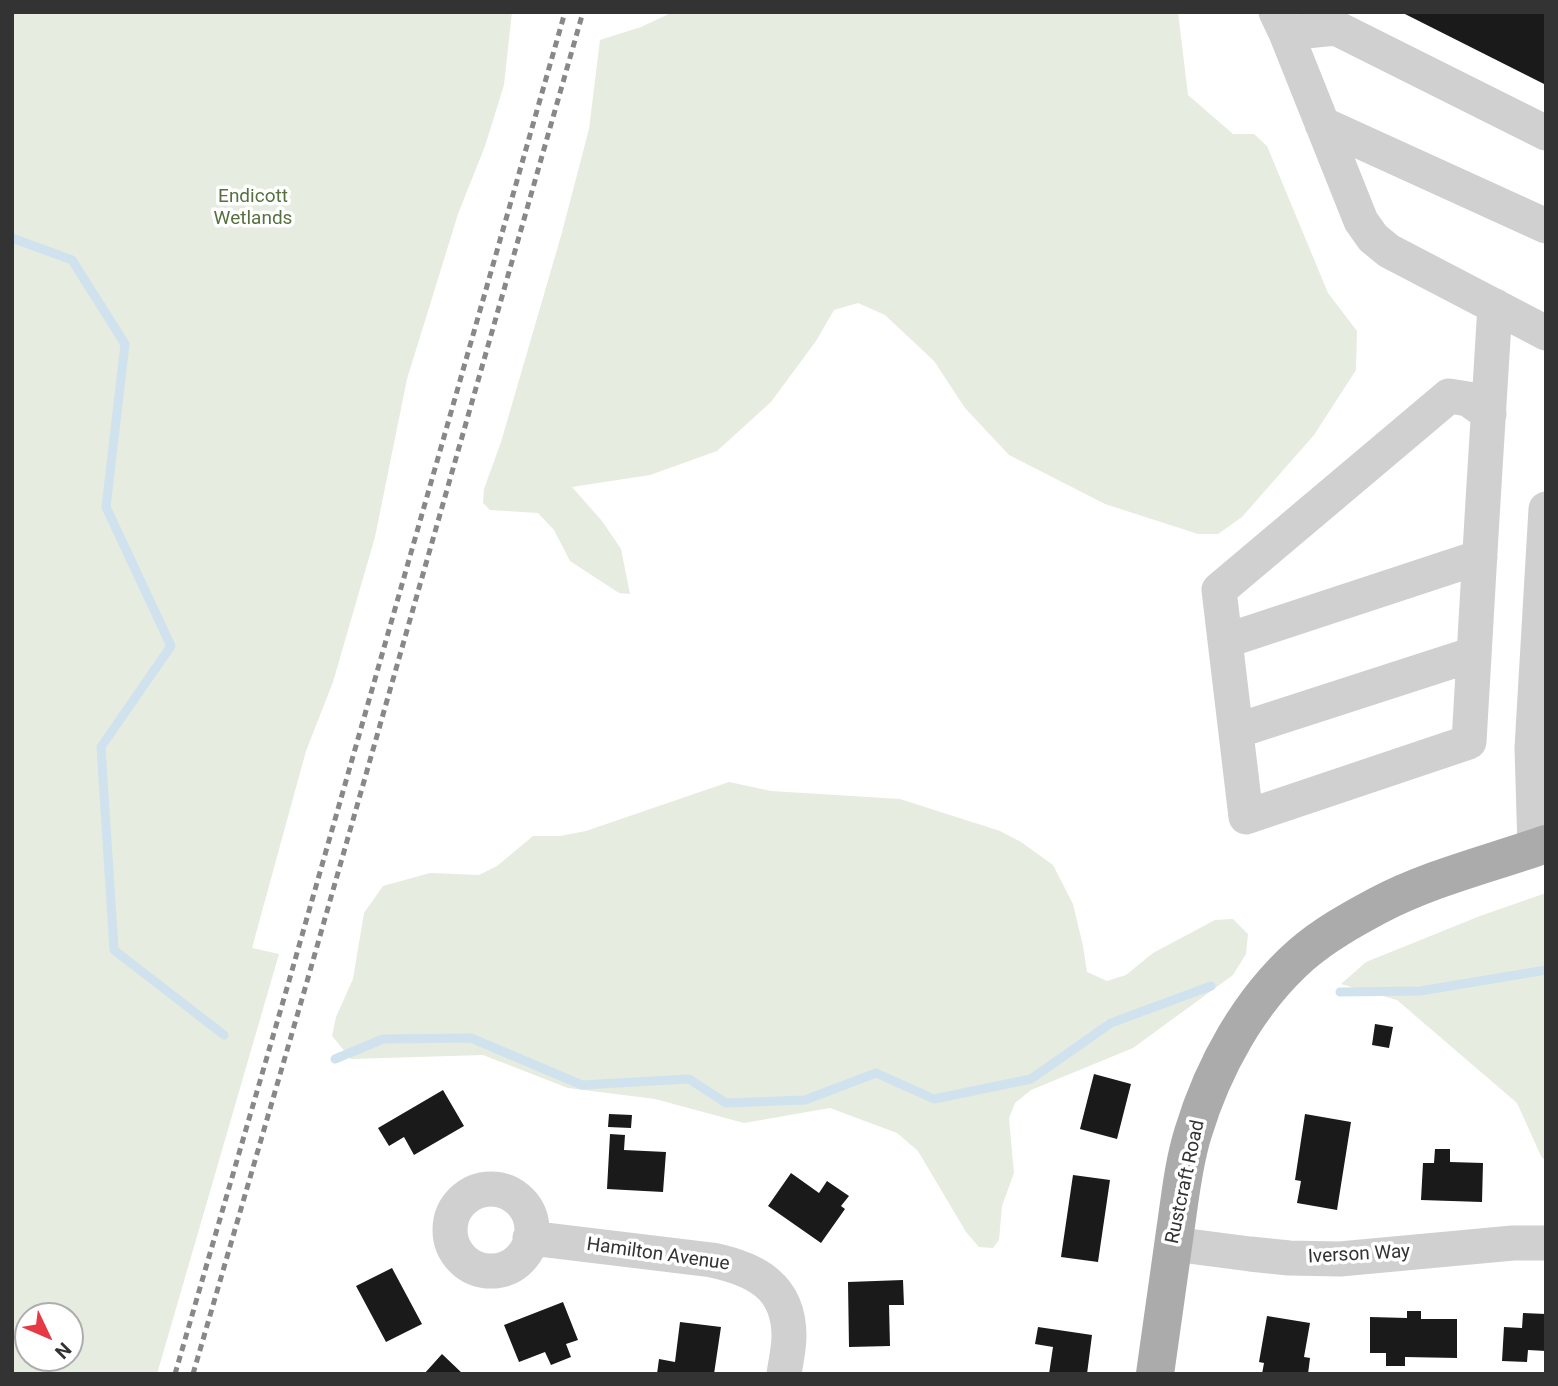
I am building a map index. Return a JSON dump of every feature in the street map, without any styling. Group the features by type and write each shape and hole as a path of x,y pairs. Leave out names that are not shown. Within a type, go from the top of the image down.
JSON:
{"main road":[{"name":"Rustcraft Road","path":"1156,1374 1182,1184 1193,1134 1224,1055 1247,1018 1273,984 1302,954 1336,929 1378,905 1460,872 1540,846"}],"street":[{"path":"1546,133 1336,28 1281,23 1361,221 1373,238 1389,251 1546,332"},
{"path":"1322,124 1546,226"},
{"path":"1489,414 1468,399 1449,396 1219,590 1246,817 1469,742 1489,414 1495,306"},
{"path":"1540,846 1532,748 1546,509"},
{"path":"1225,642 1480,557"},
{"path":"1236,731 1474,653"},
{"name":"Hamilton Avenue","path":"530,1238 712,1260 737,1265 757,1275 775,1289 787,1315 789,1337 784,1374"},
{"name":"Iverson Way","path":"1173,1244 1263,1256 1340,1259 1513,1243 1546,1243"}],"green space":[{"name":"Endicott Wetlands","path":"12,12 512,12 504,85 485,146 458,214 407,379 375,537 333,682 306,751 252,948 279,954 157,1374 12,1374"},
{"path":"673,12 1178,12 1188,95 1233,134 1254,134 1267,146 1328,293 1357,331 1356,370 1314,435 1242,517 1218,534 1198,534 1105,504 1009,455 965,408 934,361 885,315 858,303 834,310 816,341 771,402 717,451 650,475 572,487 602,521 621,549 630,594 619,593 570,561 554,530 538,513 490,510 483,503 484,489 501,442 589,129 600,40 641,27"},
{"path":"729,782 771,791 900,799 1000,831 1021,842 1053,865 1073,904 1087,972 1107,981 1126,975 1153,953 1215,920 1233,919 1248,934 1246,954 1233,975 1133,1048 1031,1090 1015,1103 1009,1118 1014,1173 1002,1206 999,1240 993,1248 979,1247 966,1232 918,1151 897,1133 830,1108 744,1123 655,1099 568,1088 483,1055 351,1059 332,1036 336,1017 353,979 364,913 383,886 430,873 479,875 497,866 533,836 560,836 586,831"},
{"path":"1546,893 1546,1162 1517,1103 1397,1000 1341,984 1366,962 1480,916"}],"building":[{"path":"1401,12 1546,12 1546,85"},
{"path":"1375,1024 1393,1027 1389,1048 1372,1045"},
{"path":"1094,1074 1131,1084 1117,1139 1080,1129"},
{"path":"443,1090 464,1126 414,1155 404,1137 389,1146 378,1128"},
{"path":"609,1114 632,1115 631,1128 608,1127"},
{"path":"1305,1114 1351,1122 1337,1210 1297,1203 1301,1181 1295,1180"},
{"path":"610,1134 625,1135 624,1150 666,1152 663,1192 607,1189"},
{"path":"1435,1149 1450,1149 1450,1162 1483,1163 1482,1202 1421,1200 1423,1163 1434,1163"},
{"path":"791,1173 819,1193 827,1181 849,1196 841,1206 845,1209 821,1243 768,1206"},
{"path":"1073,1175 1110,1180 1098,1262 1061,1257"},
{"path":"392,1268 422,1324 386,1342 356,1286"},
{"path":"903,1280 904,1305 889,1305 890,1346 849,1347 848,1282"},
{"path":"563,1302 578,1340 566,1344 571,1357 551,1365 545,1352 519,1362 504,1325"},
{"path":"1407,1311 1421,1311 1421,1319 1457,1319 1457,1358 1405,1357 1405,1366 1386,1366 1386,1353 1370,1353 1370,1317 1407,1318"},
{"path":"1523,1313 1546,1314 1546,1351 1528,1350 1527,1362 1502,1361 1504,1327 1522,1328"},
{"path":"1267,1316 1310,1323 1304,1357 1310,1358 1308,1374 1262,1374 1264,1363 1259,1362"},
{"path":"680,1322 721,1327 714,1374 657,1374 659,1359 675,1362"},
{"path":"1038,1327 1092,1335 1087,1374 1049,1374 1053,1347 1035,1344"},
{"path":"442,1354 463,1374 424,1374"}],"waterway":[{"path":"12,238 72,260 125,344 106,507 171,646 101,747 114,950 224,1035"},
{"path":"1340,992 1420,991 1546,970"},
{"path":"335,1059 383,1039 471,1038 582,1085 689,1079 726,1103 805,1100 876,1073 934,1099 1031,1079 1111,1023 1211,986"}],"railway":[{"path":"175,1374 565,12"},
{"path":"193,1374 583,12"}]}
